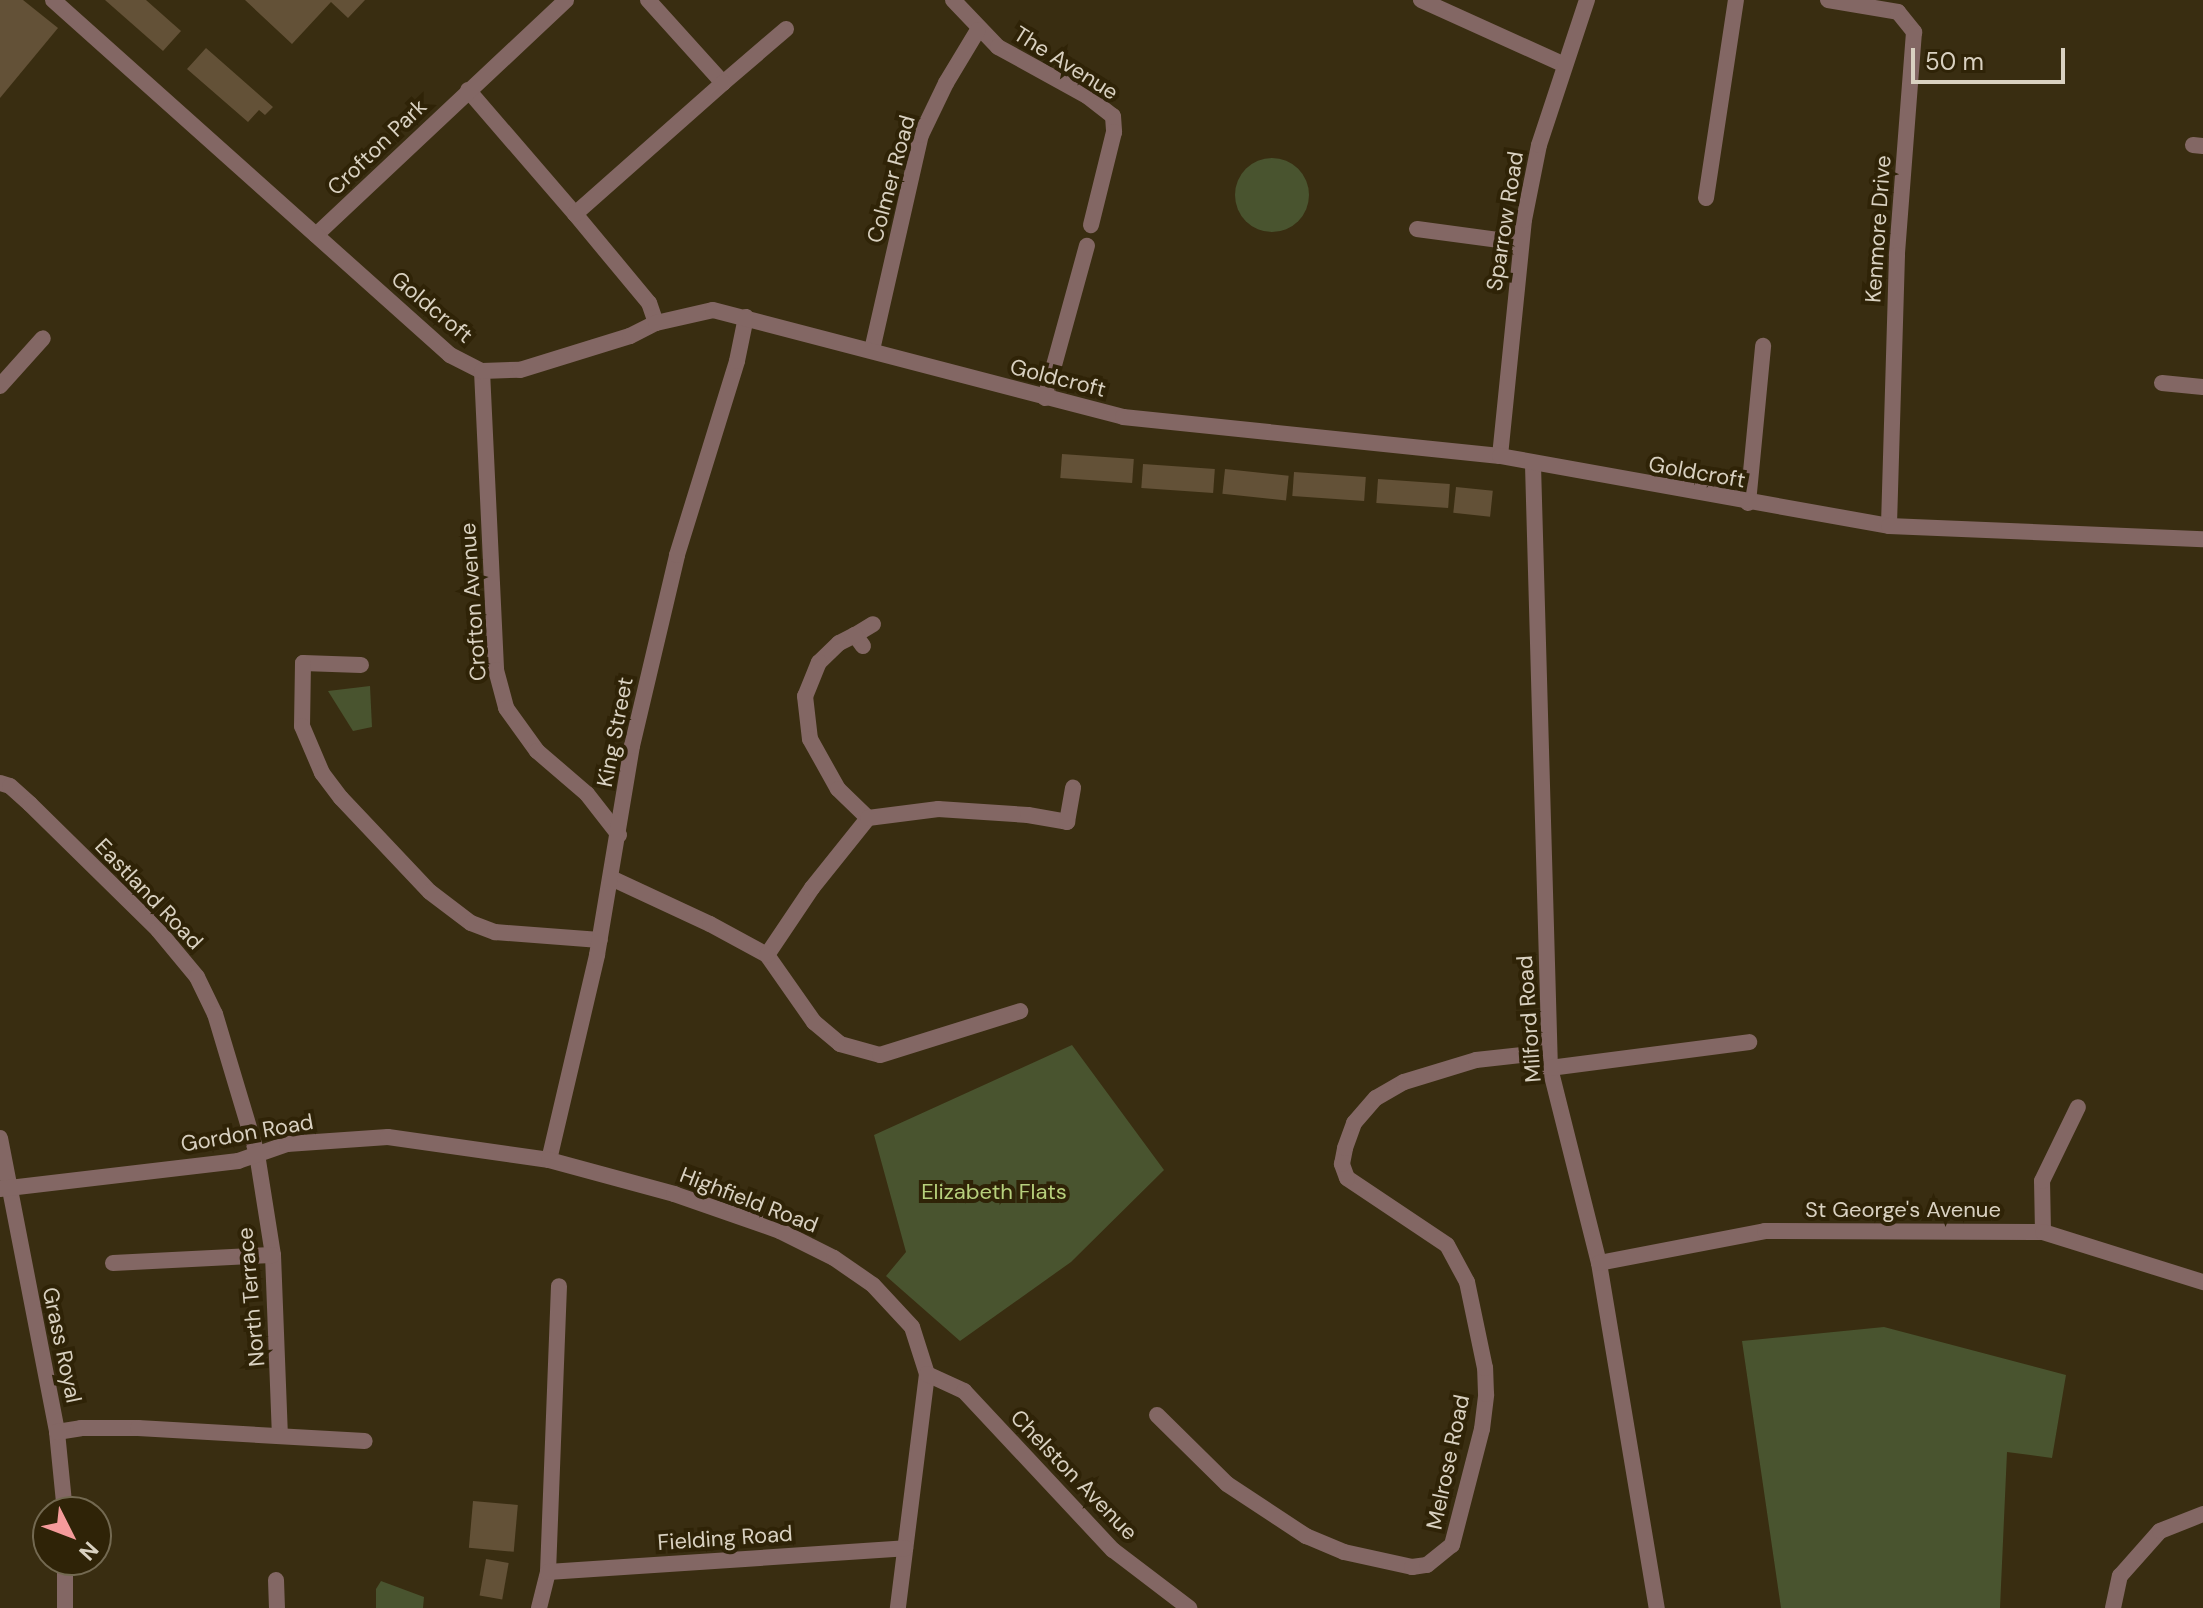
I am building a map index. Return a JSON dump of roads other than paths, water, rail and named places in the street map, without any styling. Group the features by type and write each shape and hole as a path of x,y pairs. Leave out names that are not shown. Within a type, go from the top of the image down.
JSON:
{"street":[{"name":"Goldcroft","path":"53,0 450,355 482,371 520,370 630,336 656,323 713,310 1123,417 1500,456 1533,465 1889,526 2203,539"},
{"name":"Crofton Park","path":"316,235 566,0"},
{"path":"648,0 723,83"},
{"name":"The Avenue","path":"953,0 978,30 998,47 1087,96 1113,116 1114,132 1091,225"},
{"path":"1421,0 1563,64"},
{"name":"Sparrow Road","path":"1500,456 1520,243 1539,145 1563,64 1587,0"},
{"path":"1706,198 1736,0"},
{"name":"Kenmore Drive","path":"1828,0 1898,12 1914,32 1897,255 1889,526"},
{"path":"575,214 786,29"},
{"name":"Colmer Road","path":"872,350 921,135 946,83 978,30"},
{"path":"468,90 649,303 656,323"},
{"path":"1417,229 1520,243"},
{"path":"1045,398 1087,246"},
{"name":"King Street","path":"549,1160 600,940 632,746 677,555 737,361 746,317"},
{"path":"0,386 43,338"},
{"path":"1748,503 1763,346"},
{"name":"Crofton Avenue","path":"482,371 496,670 506,708 537,751 587,794 619,835"},
{"path":"2162,383 2203,387"},
{"name":"Milford Road","path":"1533,465 1550,1060 1599,1263 1657,1608"},
{"path":"868,818 838,789 810,739 805,696 819,662 839,643 859,641 873,624"},
{"path":"361,665 303,663 302,726 322,773 341,798 430,892 471,923 495,932 600,940"},
{"name":"Eastland Road","path":"0,783 10,786 30,804 158,930 197,977 215,1014 257,1154"},
{"path":"767,955 812,888 868,818 938,809 1028,815 1067,822 1073,788"},
{"path":"611,878 710,924 767,955 814,1022 840,1044 880,1055 1020,1011"},
{"path":"1550,1060 1749,1042"},
{"name":"Melrose Road","path":"1157,1415 1227,1484 1306,1536 1344,1552 1412,1567 1427,1565 1452,1545 1482,1429 1486,1394 1485,1368 1467,1282 1447,1245 1347,1178 1342,1164 1345,1148 1354,1123 1376,1098 1404,1082 1476,1060 1550,1060"},
{"path":"2043,1232 2042,1181 2078,1107"},
{"name":"Gordon Road","path":"4,1189 238,1161 287,1144 388,1137 549,1160"},
{"name":"Grass Royal","path":"0,1138 4,1189 57,1432 63,1496"},
{"name":"North Terrace","path":"257,1154 273,1255 280,1436"},
{"name":"Highfield Road","path":"549,1160 674,1194 780,1231 834,1258 873,1285 912,1327 927,1374 898,1608"},
{"name":"St George's Avenue","path":"1599,1263 1765,1231 2043,1232 2203,1282"},
{"path":"113,1263 273,1255"},
{"path":"539,1608 548,1572 559,1286"},
{"name":"Chelston Avenue","path":"927,1374 964,1391 1113,1550 1189,1608"},
{"path":"57,1432 81,1428 138,1428 365,1441"},
{"path":"2113,1608 2120,1576 2160,1531 2203,1514"},
{"name":"Fielding Road","path":"548,1572 905,1548"},
{"path":"65,1576 65,1608"},
{"path":"276,1580 277,1608"}],"park label":[{"name":"Elizabeth Flats","path":"994,1192"}]}
